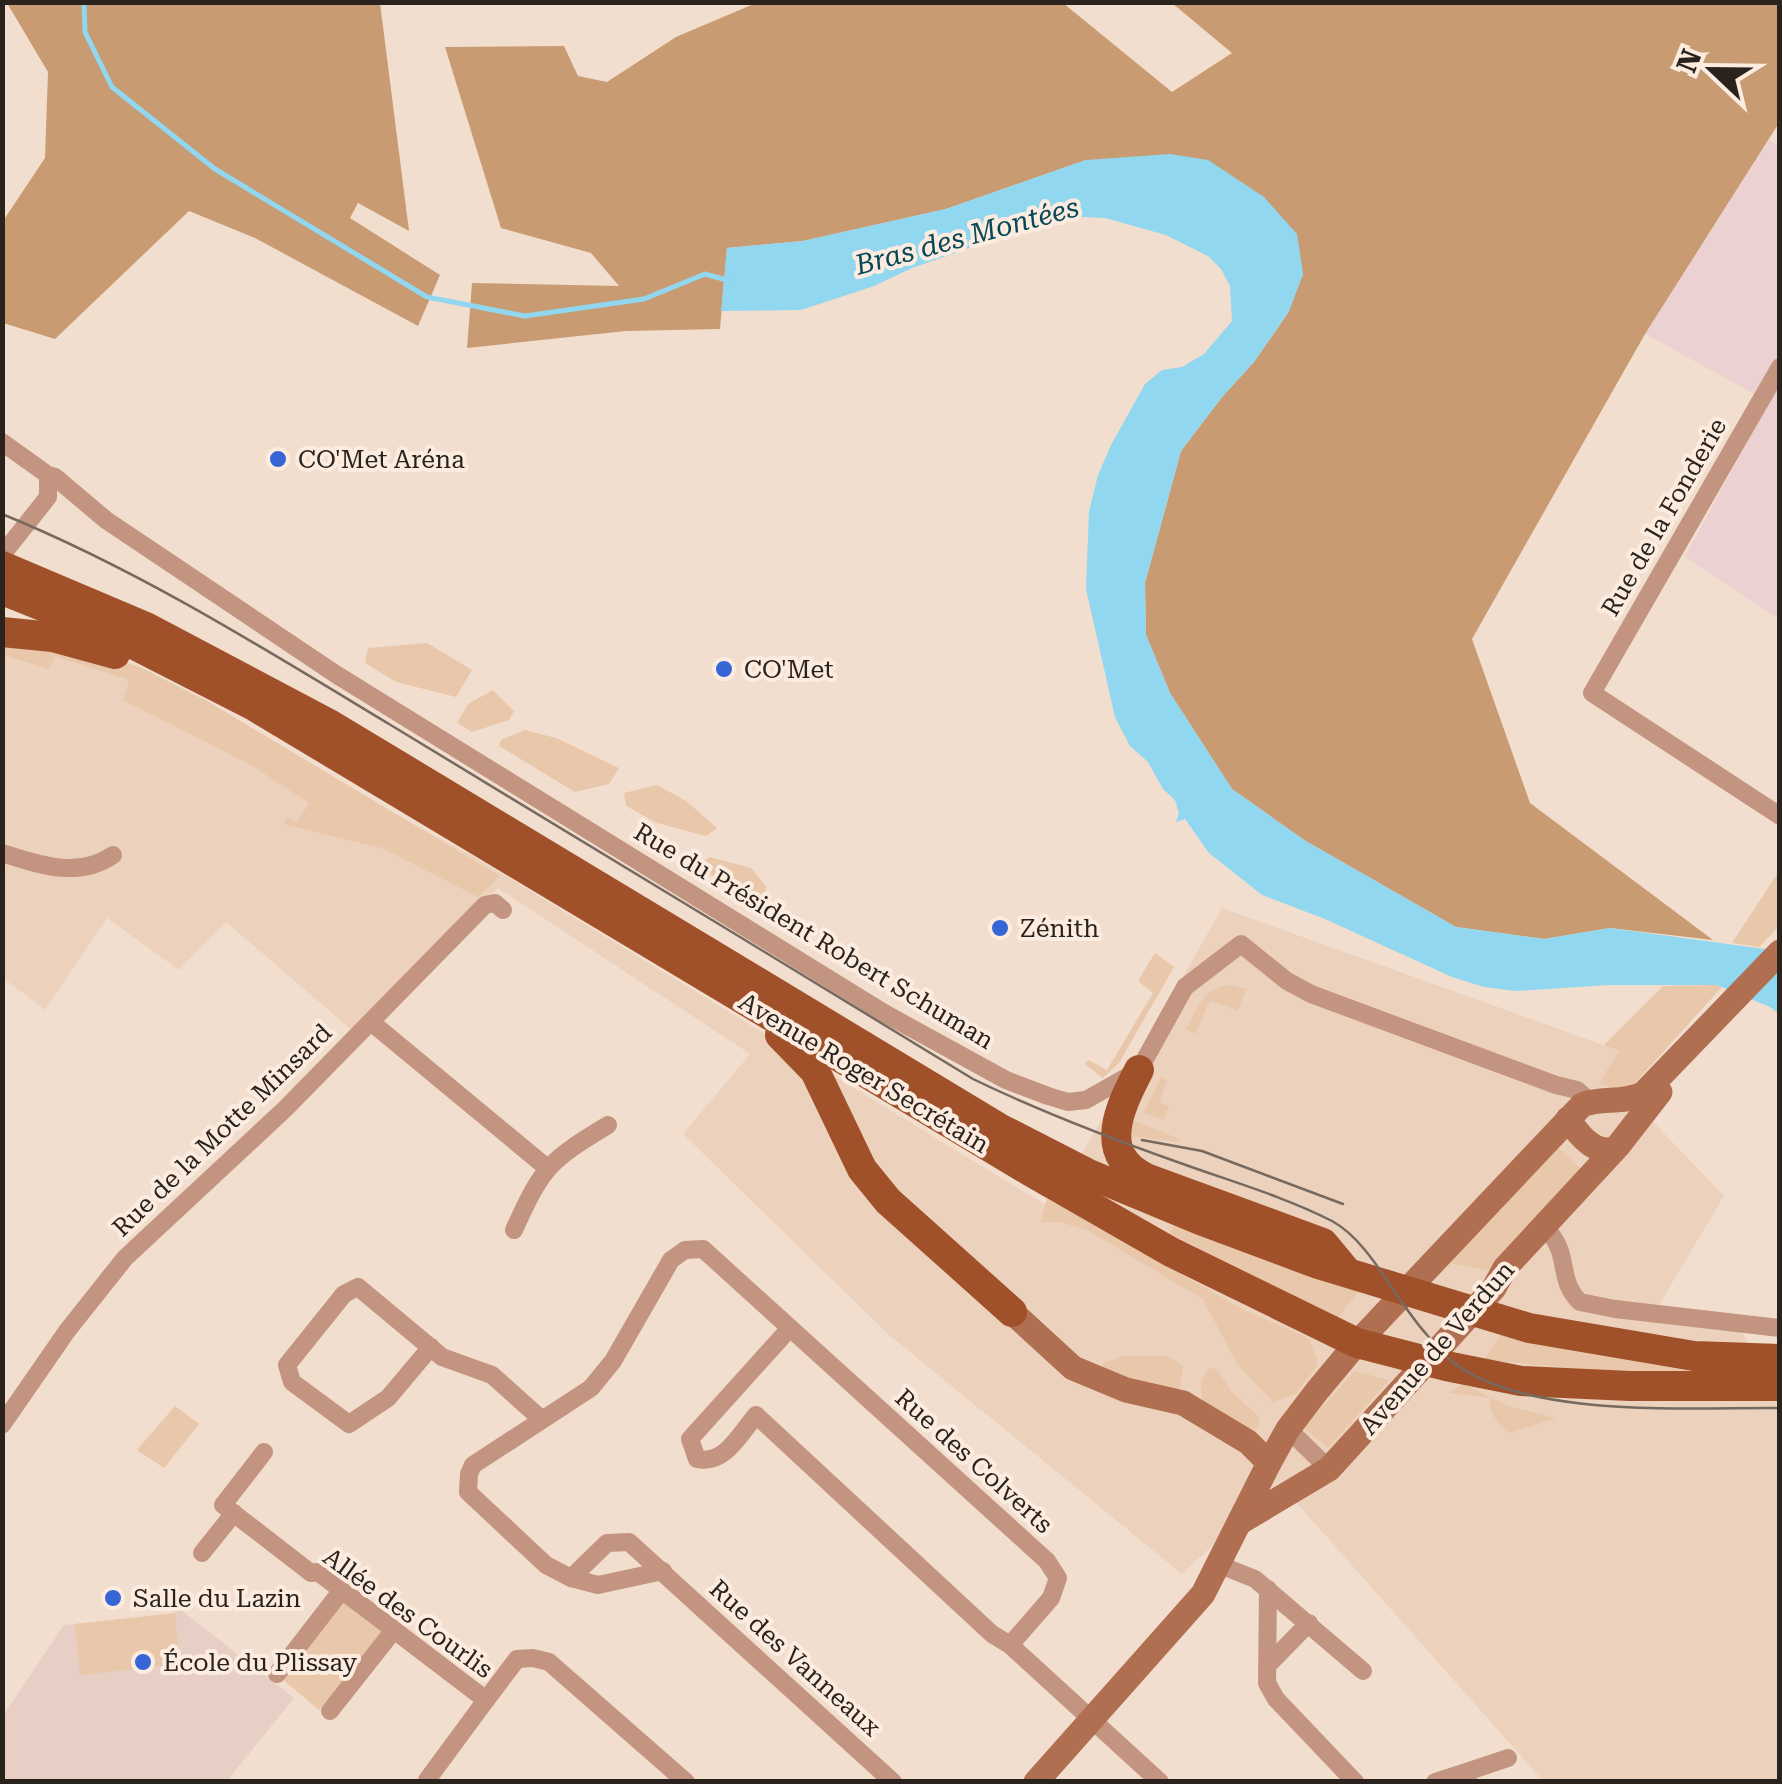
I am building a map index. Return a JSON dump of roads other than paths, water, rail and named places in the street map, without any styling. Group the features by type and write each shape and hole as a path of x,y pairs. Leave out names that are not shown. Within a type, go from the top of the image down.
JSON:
{"main road":[{"name":"Avenue Roger Secrétain","path":"7,575 254,706 740,1000 1171,1252 1357,1344 1521,1381 1780,1386"},
{"name":"Avenue Roger Secrétain","path":"7,575 146,626 331,724 1001,1129 1089,1174 1156,1203 1347,1272 1528,1328 1694,1356 1780,1359"},
{"path":"2,632 53,638 140,662 323,756 507,859"},
{"path":"740,1000 815,1071 862,1169 888,1201 1012,1312"},
{"path":"1139,1070 1124,1098 1116,1129 1127,1166 1146,1178 1323,1243 1347,1272"}],"street":[{"name":"Rue de la Fonderie","path":"1780,367 1592,693 1780,816"},
{"name":"Rue du Président Robert Schuman","path":"2,442 55,477 136,541 337,676 884,1013 1006,1080 1068,1102 1099,1094 1139,1070"},
{"path":"7,575 48,497 48,475"},
{"path":"2,854 68,870 102,863 113,855"},
{"name":"Rue de la Motte Minsard","path":"2,1425 67,1331 125,1258 285,1109 485,905 495,904 504,910"},
{"path":"1139,1070 1185,987 1242,944 1287,982 1310,994 1577,1090 1621,1124 1618,1144 1606,1152 1594,1147 1568,1119 1556,1085"},
{"name":"Avenue de Verdun","path":"1242,1520 1330,1469 1474,1311 1505,1268 1618,1144 1732,1004 1780,952"},
{"name":"Avenue de Verdun","path":"1036,1782 1191,1610 1220,1566 1229,1540 1288,1429 1357,1344 1582,1104 1630,1100 1643,1094 1732,1004"},
{"path":"371,1022 546,1167"},
{"path":"514,1230 546,1167 608,1125"},
{"path":"1543,1226 1560,1242 1568,1286 1580,1302 1633,1312 1780,1328"},
{"name":"Rue des Colverts","path":"540,1418 591,1388 613,1361 671,1260 684,1250 702,1249 1047,1560 1058,1578 1051,1598 1010,1645"},
{"path":"431,1348 388,1398 349,1424 292,1382 286,1365 344,1294 358,1287 442,1357 492,1375 540,1418 478,1460 469,1474 468,1492 546,1565 571,1578 598,1585 663,1571"},
{"path":"1012,1312 1072,1368 1126,1390 1183,1403 1248,1442 1268,1462"},
{"path":"756,1415 721,1456 709,1461 697,1459 691,1450 690,1439 790,1328"},
{"path":"732,1391 992,1634 1010,1645 1160,1782"},
{"path":"1288,1429 1330,1469"},
{"path":"202,1554 234,1513 223,1505 264,1452"},
{"name":"Allée des Courlis","path":"234,1513 486,1700 517,1659 549,1662 686,1782"},
{"name":"Rue des Vanneaux","path":"571,1578 607,1544 629,1542 893,1782"},
{"path":"1220,1566 1255,1579 1363,1671"},
{"path":"1268,1589 1268,1682 1276,1699 1356,1782"},
{"path":"277,1674 342,1590"},
{"path":"1268,1665 1309,1623"},
{"path":"330,1712 394,1630"},
{"path":"427,1780 486,1700"},
{"path":"1434,1782 1465,1777 1508,1758"}],"water":[{"path":"1170,154 1208,160 1264,197 1297,234 1303,274 1289,311 1254,362 1181,451 1145,583 1146,635 1170,693 1232,789 1304,840 1456,927 1544,939 1610,928 1779,951 1779,1014 1717,985 1609,985 1515,991 1452,977 1262,895 1209,853 1185,819 1176,822 1179,813 1175,800 1163,789 1148,762 1130,746 1115,717 1086,589 1089,511 1111,445 1145,384 1162,370 1182,367 1204,354 1232,321 1230,286 1208,256 1166,235 1105,218 1059,219 801,310 721,311 727,248 803,241 946,209 1086,160"}],"waterway":[{"name":"Bras des Montées","path":"84,2 85,32 112,87 215,169 427,297 525,316 644,299 705,274 730,281"}],"tram line":[{"path":"2,514 103,560 247,639 973,1079 1077,1124 1332,1221 1359,1243 1443,1354 1486,1381 1523,1394 1566,1402 1656,1408 1780,1408"},
{"path":"1142,1140 1202,1151 1343,1204"}],"place":[{"name":"CO'Met Aréna","path":"278,459"},
{"name":"CO'Met","path":"724,669"},
{"name":"Zénith","path":"1000,928"},
{"name":"Salle du Lazin","path":"113,1598"},
{"name":"École du Plissay","path":"143,1662"}]}
